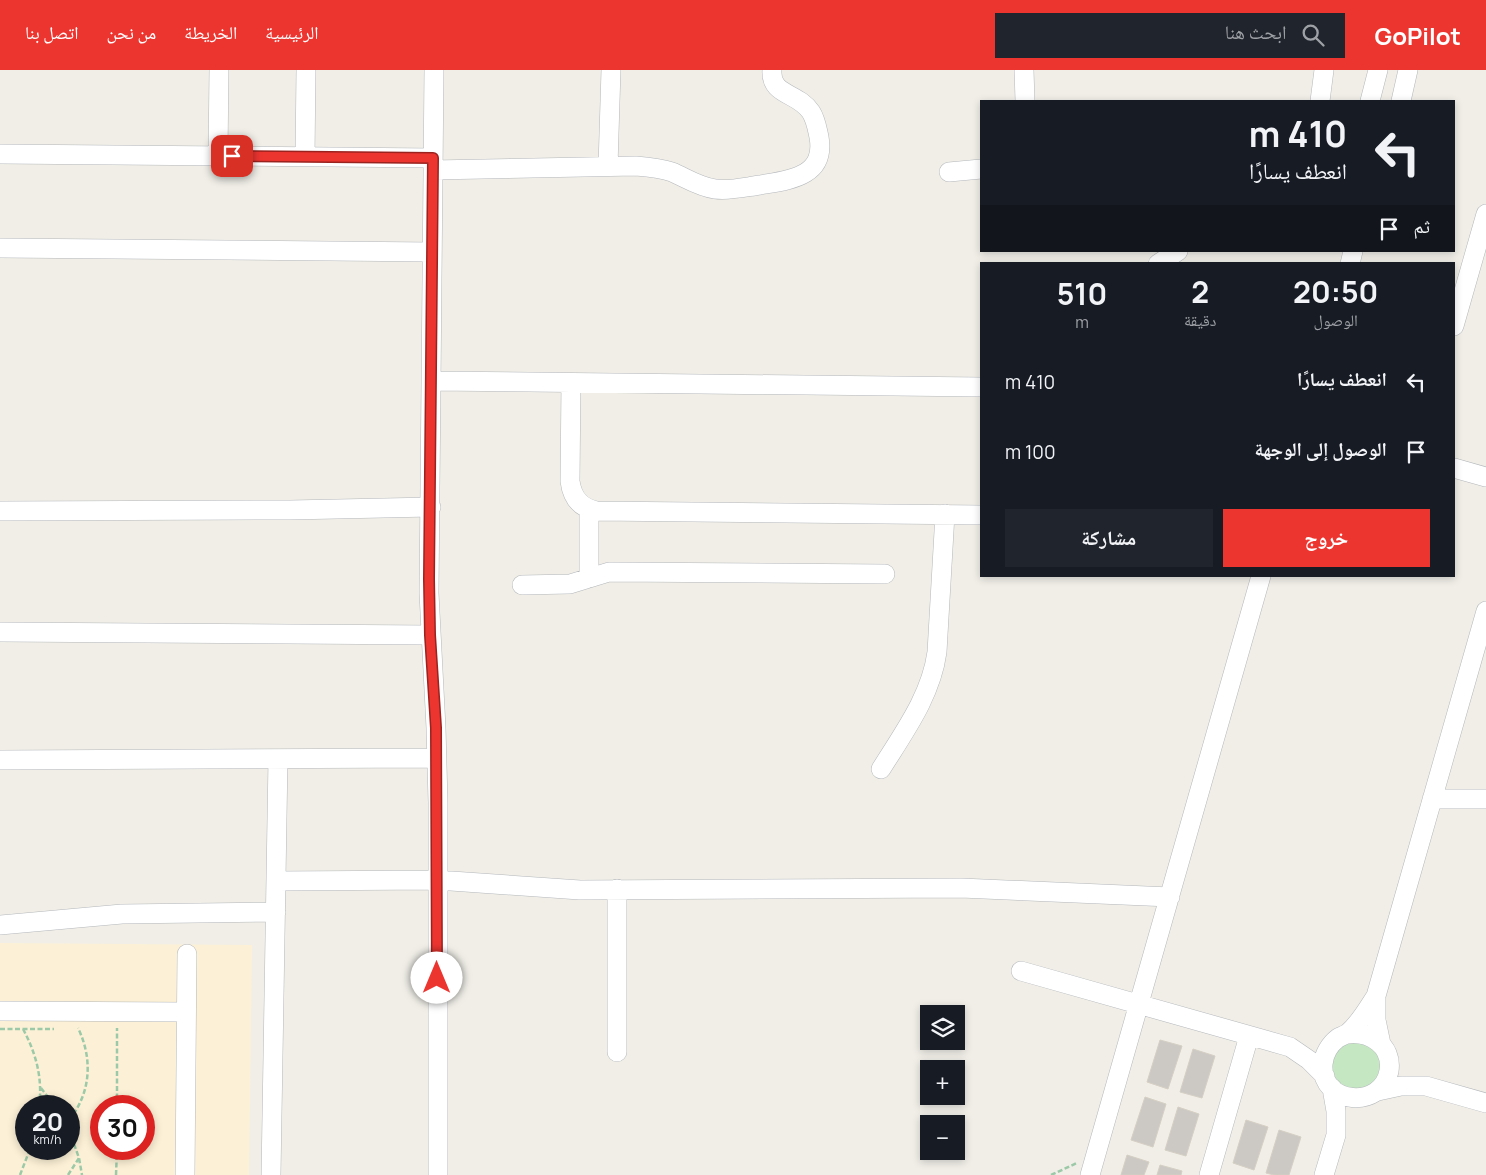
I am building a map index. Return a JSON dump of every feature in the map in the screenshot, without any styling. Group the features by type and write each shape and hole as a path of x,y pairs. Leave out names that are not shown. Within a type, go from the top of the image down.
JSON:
{"street":[{"path":"218,156 219,70"},
{"path":"305,157 306,70"},
{"path":"434,70 431,507 429,551 430,635 436,758 438,1175"},
{"path":"608,166 612,70"},
{"path":"0,154 305,157 433,164 635,166 671,172 704,186 727,190 794,179 813,167 819,155 820,142 815,121 801,101 777,87 773,80 772,70"},
{"path":"1024,70 1025,100"},
{"path":"1320,100 1324,70"},
{"path":"1370,100 1378,70"},
{"path":"1401,100 1408,70"},
{"path":"949,172 980,169"},
{"path":"1455,322 1486,214"},
{"path":"0,248 432,252"},
{"path":"1161,262 1176,252"},
{"path":"431,381 980,387"},
{"path":"571,383 571,490 575,498 589,509 980,515"},
{"path":"1455,468 1486,477"},
{"path":"0,511 281,510 431,507"},
{"path":"589,509 589,578"},
{"path":"881,769 921,704 935,668 945,514"},
{"path":"522,584 563,584 609,572 885,574"},
{"path":"1090,1175 1261,577"},
{"path":"1324,1175 1336,1135 1348,1116 1370,1094 1386,1082 1389,1070 1376,1020 1376,996 1432,800 1483,634 1486,611"},
{"path":"0,632 430,635"},
{"path":"0,760 436,758"},
{"path":"271,1175 278,759"},
{"path":"1432,800 1486,799"},
{"path":"276,881 437,880 580,890 961,888 1170,897"},
{"path":"617,1052 618,890"},
{"path":"0,925 122,914 276,912"},
{"path":"185,1175 187,954"},
{"path":"1021,971 1139,1003 1290,1048 1309,1060 1328,1082 1346,1097 1370,1094 1401,1086 1426,1086 1486,1103"},
{"path":"1336,1135 1336,1111 1323,1066 1325,1055 1330,1046 1363,1016 1376,996"},
{"path":"0,1011 186,1012"},
{"path":"1290,1048 1314,1046 1342,1036 1364,1034 1374,1038 1406,1073 1426,1086"},
{"path":"1209,1175 1249,1036"}],"path":[{"path":"117,1095 118,1012"},
{"path":"78,1028 87,1050 88,1072 80,1104"},
{"path":"23,1029 35,1057 40,1095"},
{"path":"40,1087 46,1095"},
{"path":"1051,1175 1096,1154"},
{"path":"20,1175 26,1160"},
{"path":"68,1175 78,1160"},
{"path":"79,1160 82,1175"},
{"path":"116,1175 117,1160"}],"green space":[{"path":"1349,1040 1377,1048 1383,1067 1374,1085 1355,1092 1337,1082 1332,1069 1333,1053"}],"sand":[{"path":"0,943 252,945 249,1175 0,1175"}],"building":[{"path":"1160,1040 1182,1046 1168,1089 1147,1082"},
{"path":"1193,1049 1215,1056 1202,1098 1180,1092"},
{"path":"1145,1097 1166,1104 1153,1147 1131,1140"},
{"path":"1178,1107 1199,1114 1186,1156 1165,1150"},
{"path":"1246,1120 1268,1127 1254,1170 1233,1163"},
{"path":"1279,1130 1301,1137 1289,1175 1266,1173"},
{"path":"1127,1155 1149,1162 1144,1175 1121,1175"},
{"path":"1160,1165 1182,1171 1181,1175 1157,1175"}],"route":[{"path":"232,156 433,158 429,579 438,802 437,978"}]}
